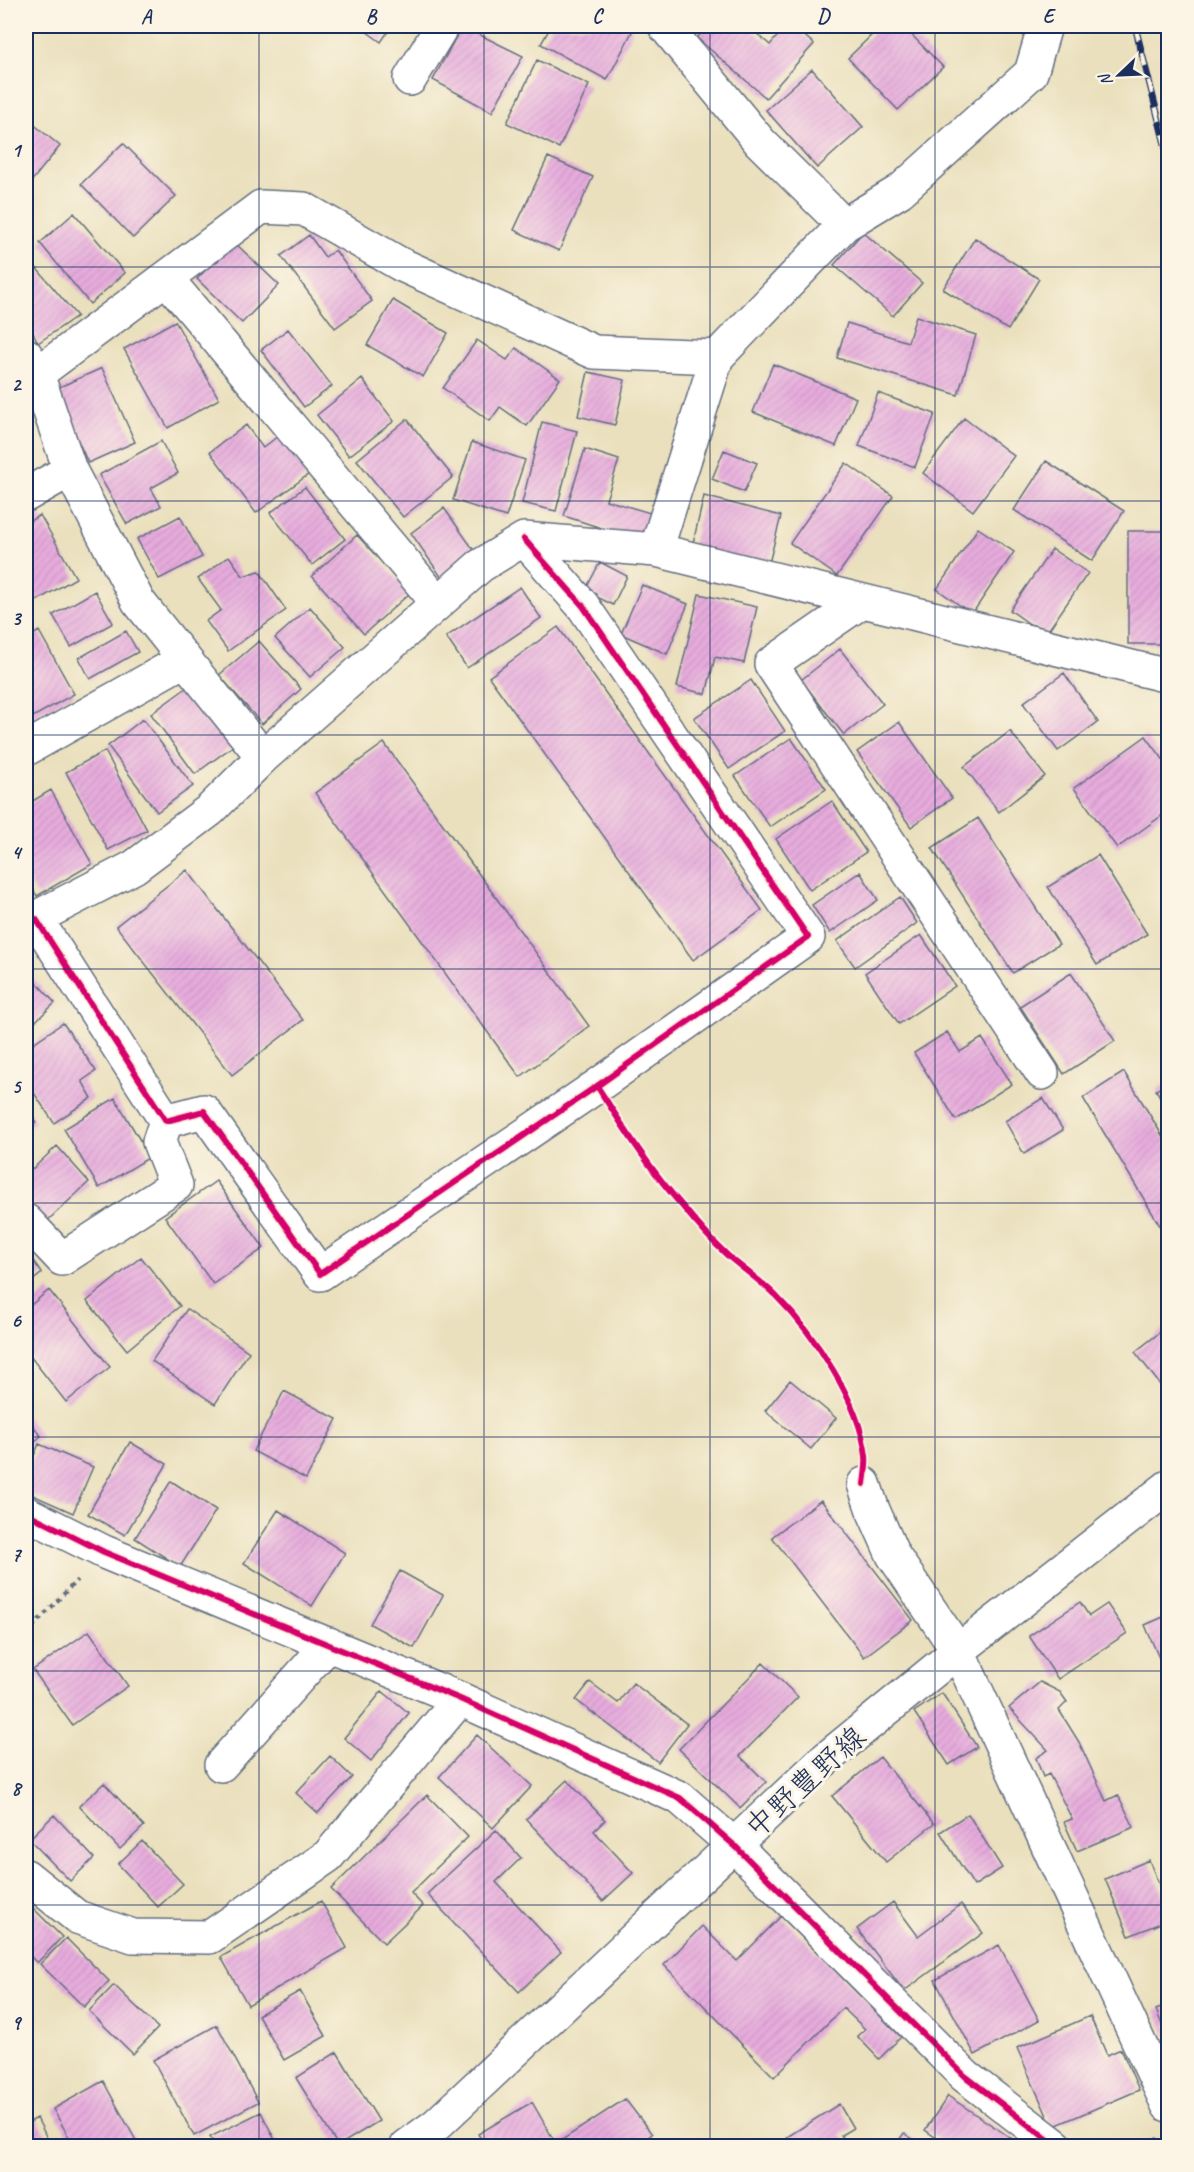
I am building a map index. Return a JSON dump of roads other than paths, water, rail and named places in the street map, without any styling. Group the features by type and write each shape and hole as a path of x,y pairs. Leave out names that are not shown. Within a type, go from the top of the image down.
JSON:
{"street":[{"path":"410,79 442,26"},
{"path":"665,26 760,142 844,225"},
{"path":"656,550 717,357 844,225 900,191 1031,73 1045,26"},
{"path":"263,758 138,601 70,470 31,364 166,278 261,207 304,209 400,264 594,352 717,357"},
{"path":"166,278 438,603"},
{"path":"26,495 70,470"},
{"path":"166,1121 204,1111 320,1274 597,1086 808,937 583,606 524,539"},
{"path":"166,1121 31,921 134,867 210,810 263,758 480,566 524,539 656,550 1168,676"},
{"path":"861,602 771,664 1042,1073"},
{"path":"26,749 184,660"},
{"path":"26,1221 62,1259 176,1185 159,1142 166,1121"},
{"path":"864,1484 893,1555 958,1651 1168,2105"},
{"name":"中野豊野線","path":"407,2146 436,2125 822,1762 958,1651 1168,1487"},
{"path":"26,1513 104,1552 460,1699 680,1798 735,1846 965,2076 1056,2146"},
{"path":"221,1765 329,1644"},
{"path":"26,1876 77,1917 133,1936 210,1937 328,1856 460,1699"}],"railway":[{"path":"1135,26 1168,156"}]}
